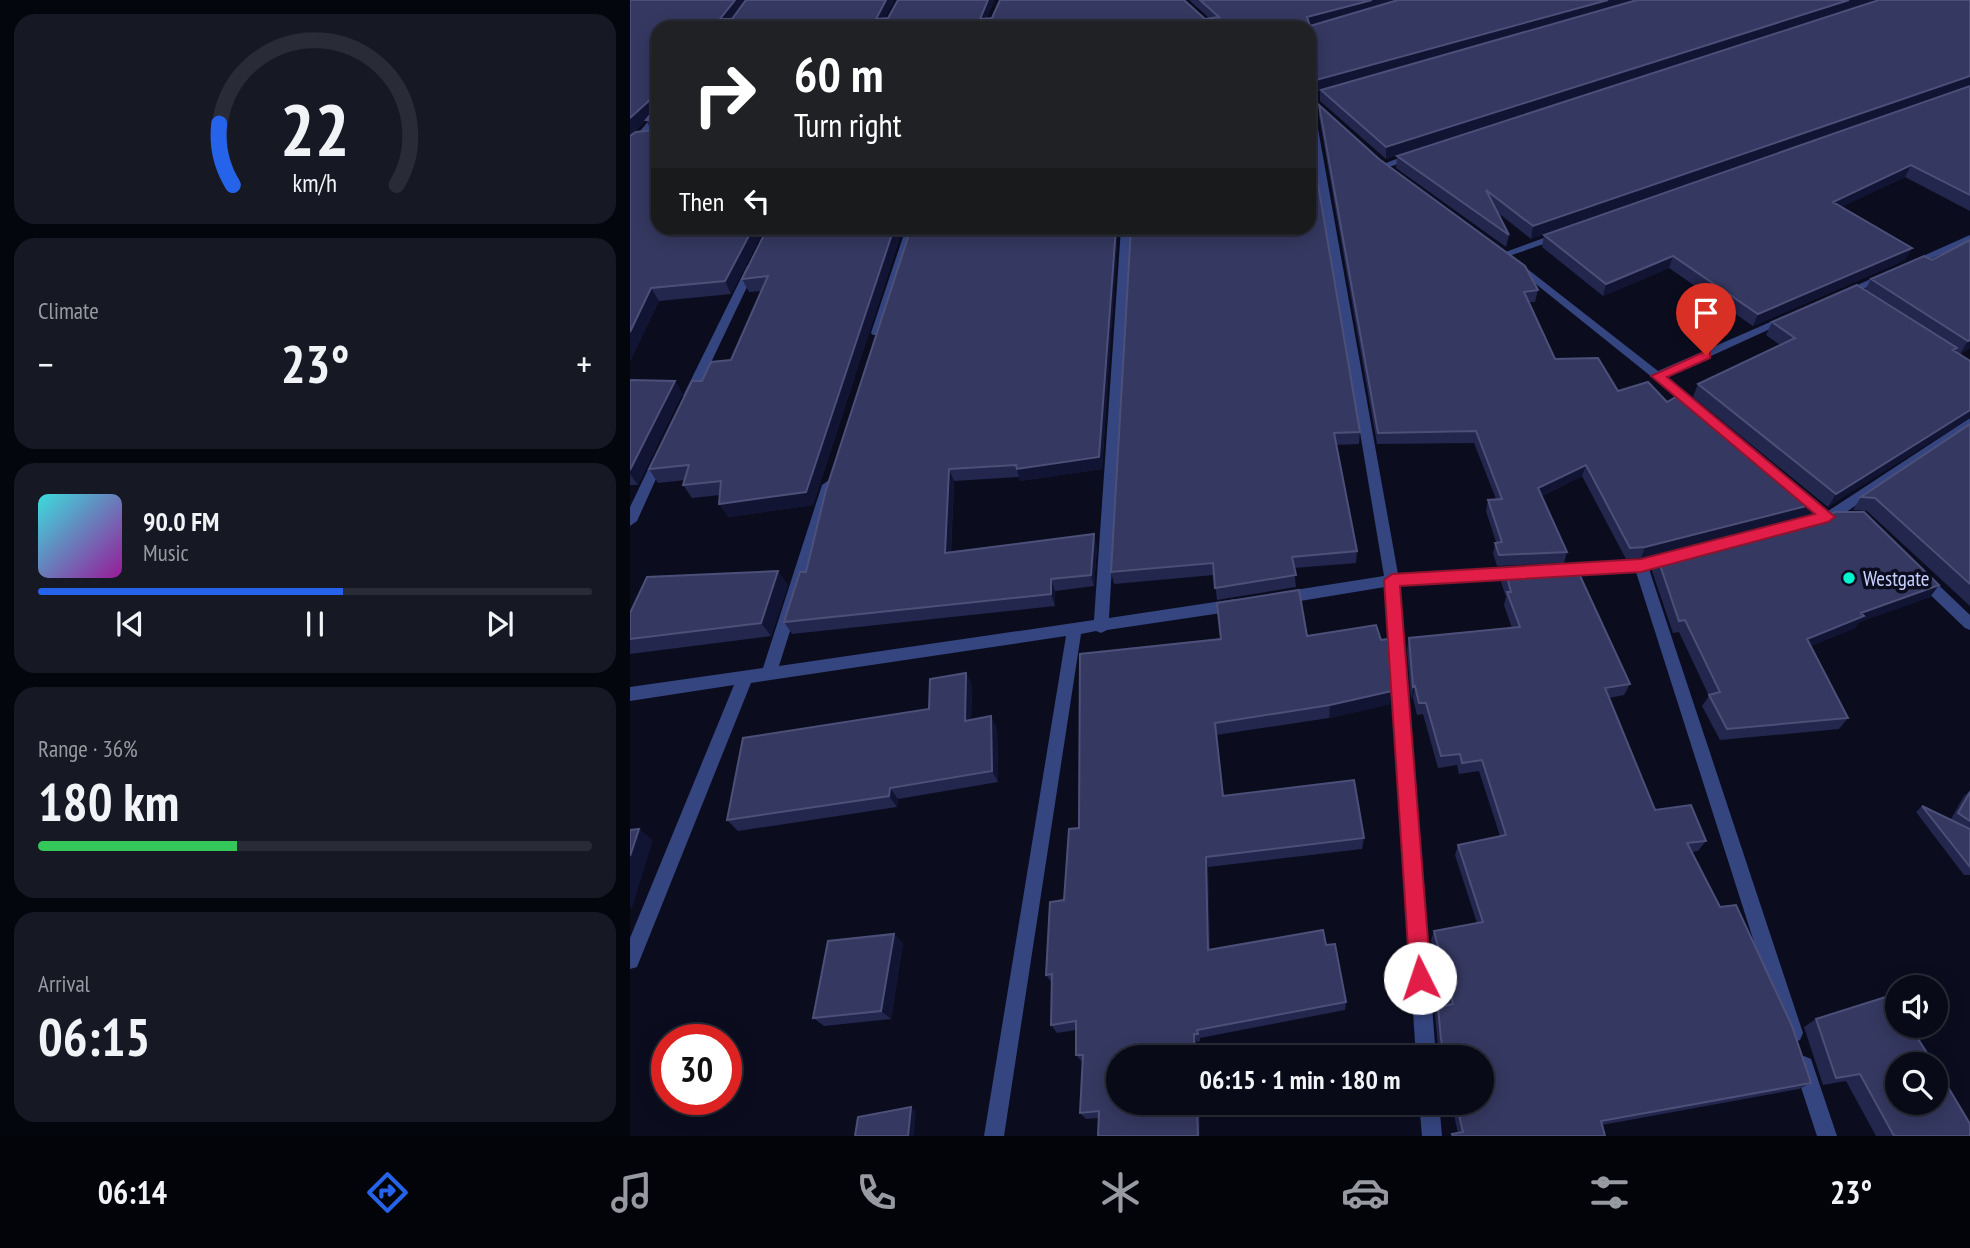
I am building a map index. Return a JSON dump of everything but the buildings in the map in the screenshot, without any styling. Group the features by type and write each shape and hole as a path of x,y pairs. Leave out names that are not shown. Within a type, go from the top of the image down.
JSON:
{"street":[{"path":"1316,118 1392,580 1425,1045"},
{"path":"630,149 634,139 651,122"},
{"path":"1394,174 1378,162 1422,153"},
{"path":"1505,254 1570,232"},
{"path":"873,346 907,235"},
{"path":"1101,627 1126,235"},
{"path":"1827,301 1970,238"},
{"path":"1494,246 1700,411"},
{"path":"683,410 759,251"},
{"path":"1851,290 1862,298"},
{"path":"1657,376 1802,312"},
{"path":"1801,524 1970,422"},
{"path":"630,521 665,447"},
{"path":"769,674 831,477"},
{"path":"1822,512 1849,517"},
{"path":"1273,599 1392,580 1641,566 1681,555"},
{"path":"1641,566 1827,1136"},
{"path":"1910,566 1970,624"},
{"path":"630,694 1074,631 1246,603"},
{"path":"994,1136 1074,631"},
{"path":"630,960 745,678"},
{"path":"1430,1115 1432,1136"}],"place":[{"name":"Westgate","path":"1849,578"}],"route":[{"path":"1420,978 1392,580 1641,566 1828,517 1657,376 1706,355"}]}
